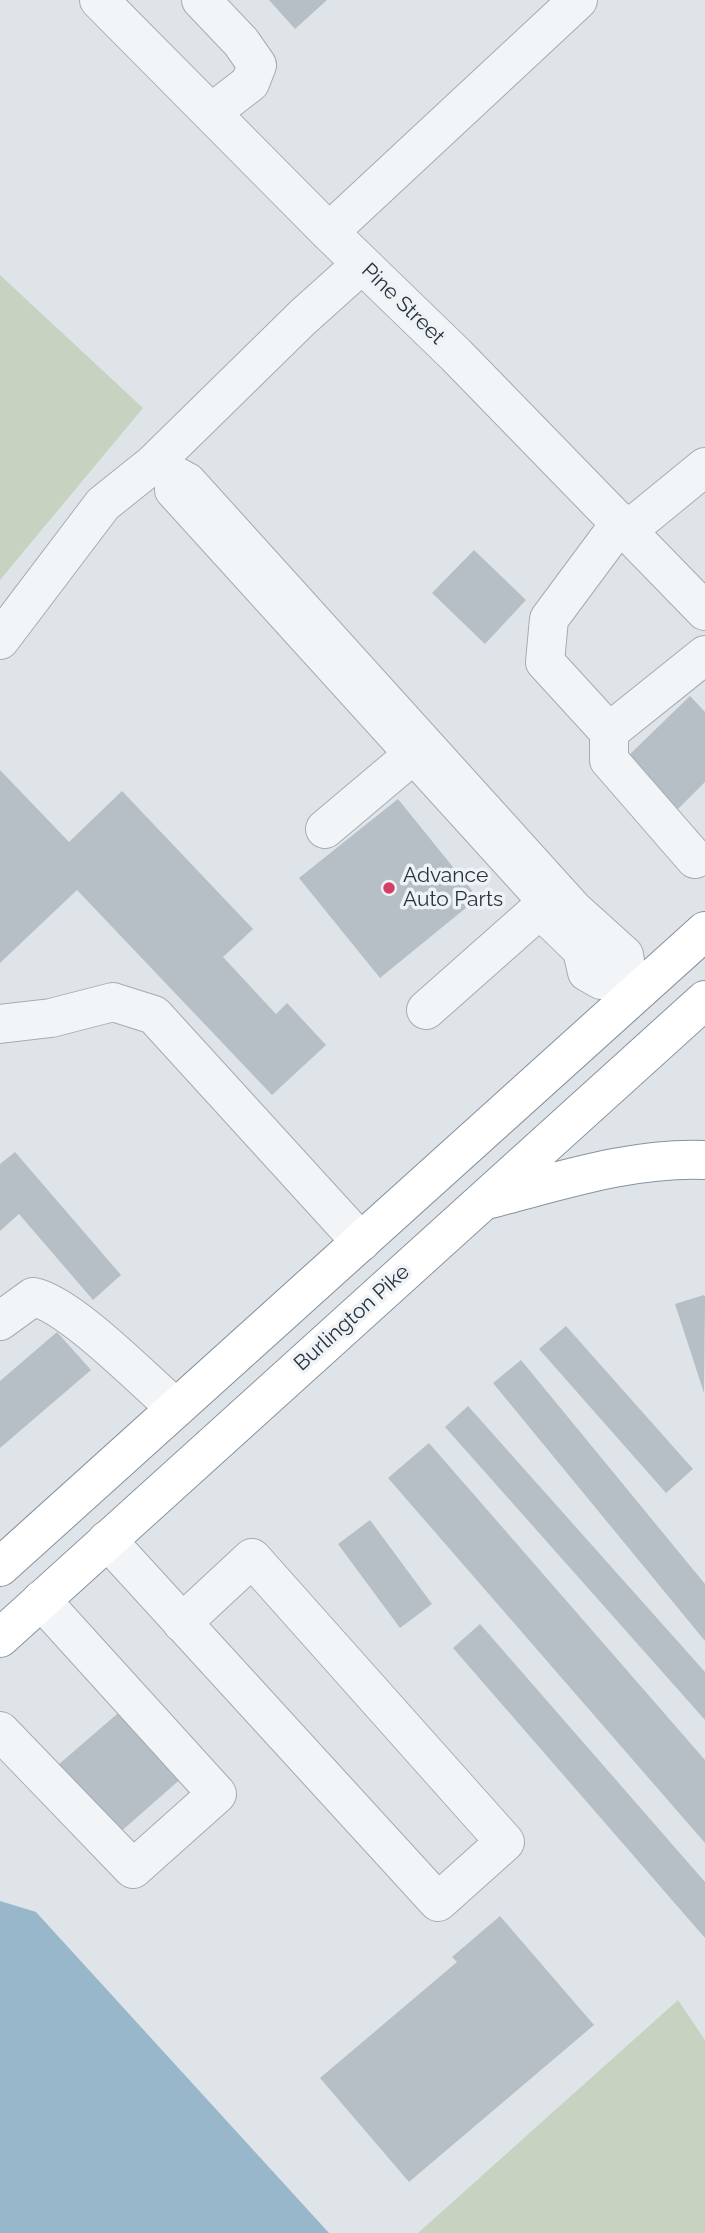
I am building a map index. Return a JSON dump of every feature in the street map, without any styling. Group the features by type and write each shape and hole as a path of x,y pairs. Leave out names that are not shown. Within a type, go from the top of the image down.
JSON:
{"highway":[{"path":"0,1567 361,1242 626,986 705,931"},
{"name":"Burlington Pike","path":"0,1638 705,1000"},
{"path":"480,1201 604,1170 667,1158 705,1160"}],"street":[{"path":"201,0 242,42 257,65 250,83 211,113"},
{"path":"329,233 578,0"},
{"name":"Pine Street","path":"114,5 211,113 624,526 705,611"},
{"path":"0,640 103,504 164,471 214,402 362,264"},
{"path":"702,855 609,760 609,732 545,662 549,619 624,526 705,467"},
{"path":"164,471 187,482 564,900 624,955 626,986 601,980 587,972 582,950 548,917 548,902 174,490 164,471"},
{"path":"609,732 700,667"},
{"path":"325,829 414,754"},
{"path":"426,1010 548,902"},
{"path":"0,1024 51,1018 113,1002 154,1015 361,1242"},
{"path":"0,1321 33,1297 42,1299 81,1326 176,1408"},
{"path":"107,1540 182,1623 438,1902 505,1842 252,1559 182,1623"},
{"path":"0,1731 133,1869 217,1794 41,1600"}],"green space":[{"path":"0,275 143,408 0,580"},
{"path":"678,2000 705,2040 705,2233 418,2233"}],"water":[{"path":"0,1901 36,1912 329,2233 0,2233"}],"building":[{"path":"269,0 327,0 295,29"},
{"path":"474,550 526,600 485,644 432,593"},
{"path":"690,696 705,712 705,782 678,809 627,757"},
{"path":"0,770 69,842 122,791 253,929 223,957 276,1014 287,1003 326,1045 272,1095 77,890 0,963"},
{"name":"Advance Auto Parts","path":"398,799 478,898 380,978 299,878"},
{"path":"15,1152 121,1275 93,1300 19,1214 0,1231 0,1164"},
{"path":"704,1295 705,1297 704,1393 675,1304"},
{"path":"566,1326 693,1469 666,1493 539,1349"},
{"path":"57,1332 91,1370 0,1448 0,1381"},
{"path":"521,1360 705,1584 705,1641 493,1383"},
{"path":"468,1406 705,1672 705,1720 445,1427"},
{"path":"429,1443 705,1760 705,1843 388,1478"},
{"path":"370,1520 432,1604 400,1628 338,1544"},
{"path":"480,1624 705,1882 705,1938 453,1648"},
{"path":"124,1708 184,1776 118,1834 58,1765"},
{"path":"500,1916 594,2025 409,2182 320,2078 457,1962 452,1957"}],"place":[{"name":"Advance Auto Parts","path":"389,888"}]}
